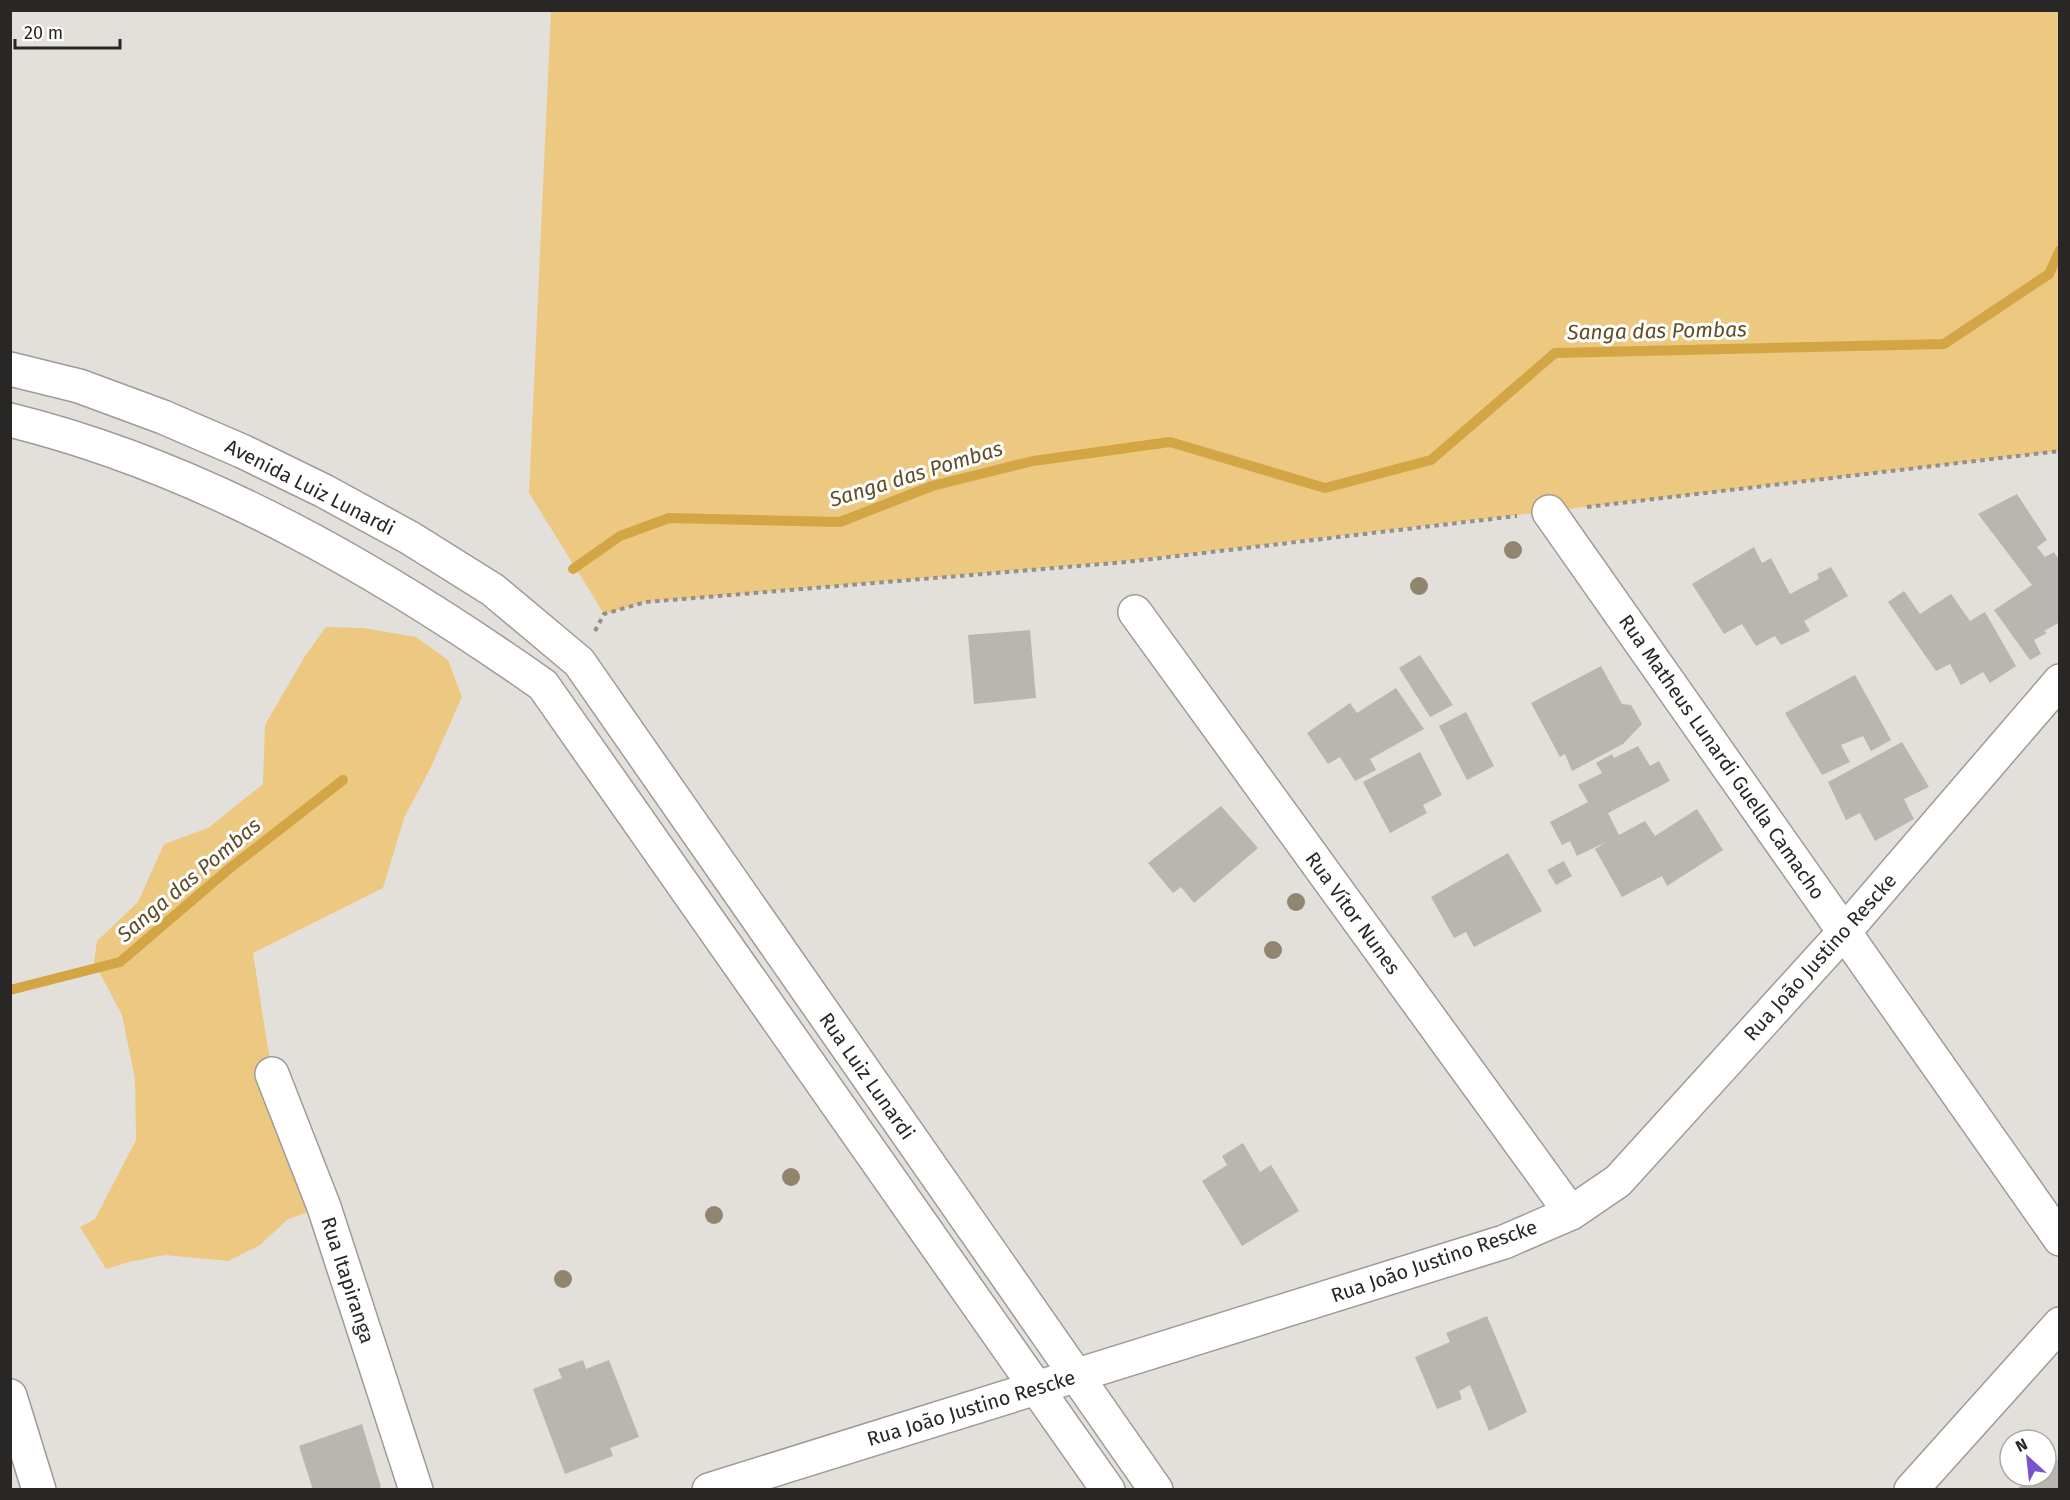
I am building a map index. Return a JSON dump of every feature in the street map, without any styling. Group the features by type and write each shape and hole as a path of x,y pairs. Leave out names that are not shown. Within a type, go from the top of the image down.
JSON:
{"street":[{"name":"Avenida Luiz Lunardi","path":"10,369 79,386 163,417 244,452 324,491 410,538 493,590 579,662"},
{"path":"10,420 64,434 145,463 224,497 301,535 385,580 455,624 543,685 579,662"},
{"name":"Rua Matheus Lunardi Guella Camacho","path":"1549,512 2060,1239"},
{"name":"Rua Vítor Nunes","path":"1135,612 1571,1213"},
{"name":"Rua Luiz Lunardi","path":"579,662 1156,1490"},
{"name":"Rua João Justino Rescke","path":"709,1490 1504,1242 1571,1213 1618,1180 1845,931 2060,681"},
{"name":"Rua Luiz Lunardi","path":"543,685 1108,1490"},
{"name":"Rua Itapiranga","path":"272,1074 324,1207 416,1490"},
{"path":"1911,1490 2060,1324"},
{"path":"10,1396 39,1490"}],"path":[{"path":"579,662 604,614 646,602 1127,561 2060,451"}],"shaded area":[{"path":"551,11 2059,11 2059,451 1127,561 646,602 604,614 529,493"},
{"path":"326,627 363,628 416,637 448,660 462,697 430,769 404,818 383,888 253,953 272,1074 324,1207 288,1219 260,1245 228,1261 165,1255 106,1269 80,1227 95,1219 136,1140 135,1079 122,1015 94,962 97,941 138,902 164,844 208,828 263,784 265,725 305,656"}],"building":[{"path":"2017,494 2047,540 2037,547 2045,557 2054,552 2060,561 2060,622 2034,640 2041,654 2030,660 1994,610 2032,585 1978,514"},
{"path":"1754,547 1762,563 1771,558 1790,594 1819,579 1817,574 1831,567 1848,596 1804,621 1810,631 1781,645 1775,636 1756,646 1742,624 1724,634 1692,584"},
{"path":"1904,591 1920,614 1951,594 1970,621 1985,612 2016,666 1990,683 1983,672 1961,685 1950,664 1936,671 1888,602"},
{"path":"1030,630 1036,698 974,704 968,635"},
{"path":"1420,655 1453,705 1430,717 1399,668"},
{"path":"1601,666 1622,704 1631,705 1642,724 1623,744 1572,771 1565,754 1560,757 1531,703"},
{"path":"1855,675 1891,740 1871,751 1863,736 1841,745 1850,762 1822,775 1785,713"},
{"path":"1396,688 1424,729 1370,759 1376,770 1355,781 1340,757 1328,764 1307,733 1350,703 1357,713"},
{"path":"1466,712 1494,766 1467,780 1439,726"},
{"path":"1902,742 1929,787 1904,799 1914,819 1875,841 1860,813 1846,820 1828,782"},
{"path":"1638,746 1650,766 1659,761 1670,781 1608,813 1619,835 1645,821 1655,836 1697,809 1723,850 1667,886 1662,876 1622,897 1595,849 1606,842 1577,856 1570,841 1562,845 1550,822 1588,802 1578,785 1602,773 1596,763 1612,754 1614,758"},
{"path":"1420,752 1442,795 1423,805 1427,813 1390,833 1363,782"},
{"path":"1221,806 1258,848 1194,903 1181,887 1173,893 1148,863"},
{"path":"1508,853 1542,911 1474,947 1466,932 1454,938 1431,897"},
{"path":"1564,861 1572,876 1556,885 1547,870"},
{"path":"1243,1143 1260,1172 1271,1165 1299,1211 1242,1246 1202,1181 1227,1165 1222,1156"},
{"path":"1487,1316 1527,1412 1489,1431 1470,1385 1459,1391 1462,1399 1437,1409 1415,1357 1450,1342 1446,1333"},
{"path":"583,1360 586,1369 609,1360 639,1437 610,1448 613,1456 565,1474 533,1389 562,1378 558,1369"},
{"path":"362,1424 381,1487 374,1490 313,1490 299,1446"},
{"path":"2058,1460 2060,1462 2060,1490 2017,1490 2019,1488 2058,1488"}],"waterway":[{"name":"Sanga das Pombas","path":"573,569 620,536 669,518 840,522 932,486 1033,461 1170,442 1325,488 1431,460 1555,353 1944,344 2049,274 2060,250"},
{"name":"Sanga das Pombas","path":"10,990 120,962 230,868 343,780"}]}
